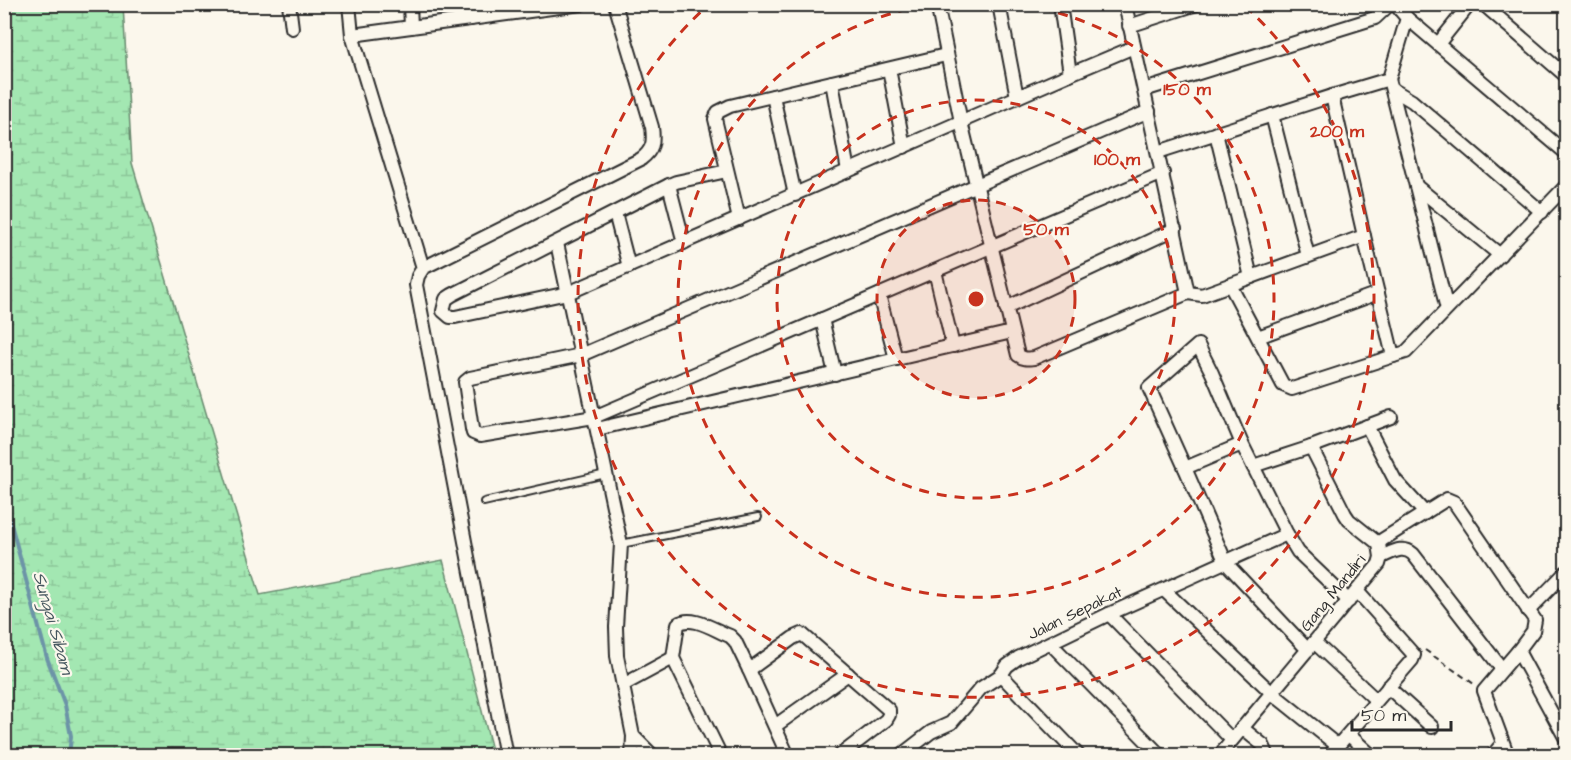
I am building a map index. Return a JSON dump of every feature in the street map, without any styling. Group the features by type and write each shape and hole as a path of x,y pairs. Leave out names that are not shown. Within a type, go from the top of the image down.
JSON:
{"street":[{"path":"290,4 292,28"},
{"path":"349,4 352,35 423,268"},
{"path":"410,4 411,27"},
{"path":"470,4 471,19"},
{"path":"352,35 471,19 535,7 581,4"},
{"path":"507,756 416,285 423,268 641,159 649,152 654,141 615,4"},
{"path":"937,4 946,55 991,247 1018,355 1022,358 1034,358 1188,293 1202,295 1364,236"},
{"path":"999,4 1017,97"},
{"path":"1059,4 1070,74"},
{"path":"1125,4 1188,293"},
{"path":"1144,90 1375,18 1390,4"},
{"path":"1395,4 1407,18 1566,153"},
{"path":"1438,44 1470,4"},
{"path":"1483,4 1566,76"},
{"path":"1129,26 1191,5"},
{"path":"1407,18 1391,84 1447,309"},
{"path":"727,171 669,185 452,295 446,299 443,311 450,317 455,317 568,293 1134,47"},
{"path":"739,219 715,119 718,112 730,106 946,55"},
{"path":"889,69 904,147"},
{"path":"832,82 848,171"},
{"path":"1158,152 1332,96 1391,84"},
{"path":"1391,84 1542,212"},
{"path":"773,96 795,195"},
{"path":"1332,96 1393,356"},
{"path":"1012,332 835,374 595,423 480,436 472,429 465,382 470,378 581,355 1149,111"},
{"path":"1272,116 1308,256"},
{"path":"1216,134 1251,277"},
{"path":"595,423 822,319 1163,173"},
{"path":"669,185 684,243"},
{"path":"1416,186 1500,255"},
{"path":"1230,285 1283,385 1292,389 1406,352 1566,186"},
{"path":"615,213 629,267"},
{"path":"1006,308 1175,229"},
{"path":"557,243 621,544 616,627 617,656 633,736 632,756"},
{"path":"935,271 953,346"},
{"path":"1258,337 1378,293"},
{"path":"879,295 896,359"},
{"path":"822,319 835,374"},
{"path":"1349,601 1298,552 1287,534 1242,444 1198,345 1149,388 1226,563 1311,646 1376,700"},
{"path":"1253,466 1391,417"},
{"path":"1367,426 1395,480 1425,513"},
{"path":"1185,468 1242,444"},
{"path":"1311,447 1345,514 1379,544"},
{"name":"Gang Mandiri","path":"1219,756 1379,564 1382,557 1379,544 1382,540 1448,499 1454,502 1528,611"},
{"name":"Jalan Sepakat","path":"900,756 931,732 951,723 981,688 1001,675 1011,662 1109,614 1287,534"},
{"path":"1382,557 1402,548 1408,549 1502,669"},
{"path":"1508,756 1484,691 1518,651 1536,625 1528,611 1566,572"},
{"path":"1164,590 1333,751 1349,735 1414,655 1357,591"},
{"path":"1109,614 1232,740"},
{"path":"721,756 673,658 678,624 684,620 691,620 730,636 735,641 788,756"},
{"path":"749,670 802,634 889,710 889,715 839,756"},
{"path":"1051,644 1161,756"},
{"path":"1518,651 1566,739"},
{"path":"623,686 673,658"},
{"path":"775,726 848,674"},
{"path":"1001,675 1079,756"},
{"path":"1388,687 1432,727"},
{"path":"1242,728 1263,745 1268,756"},
{"path":"1349,735 1372,756"},
{"path":"633,736 653,756"},
{"path":"1492,756 1502,744"}],"lane":[{"path":"484,502 606,474"},
{"path":"621,544 758,517"}],"path":[{"path":"1414,655 1425,650 1484,691"}],"green space":[{"path":"4,5 123,5 132,163 260,595 443,560 491,746 471,756 5,755"}],"waterway":[{"name":"Sungai Sibam","path":"4,498 47,658 65,705 71,736 69,756"}]}
